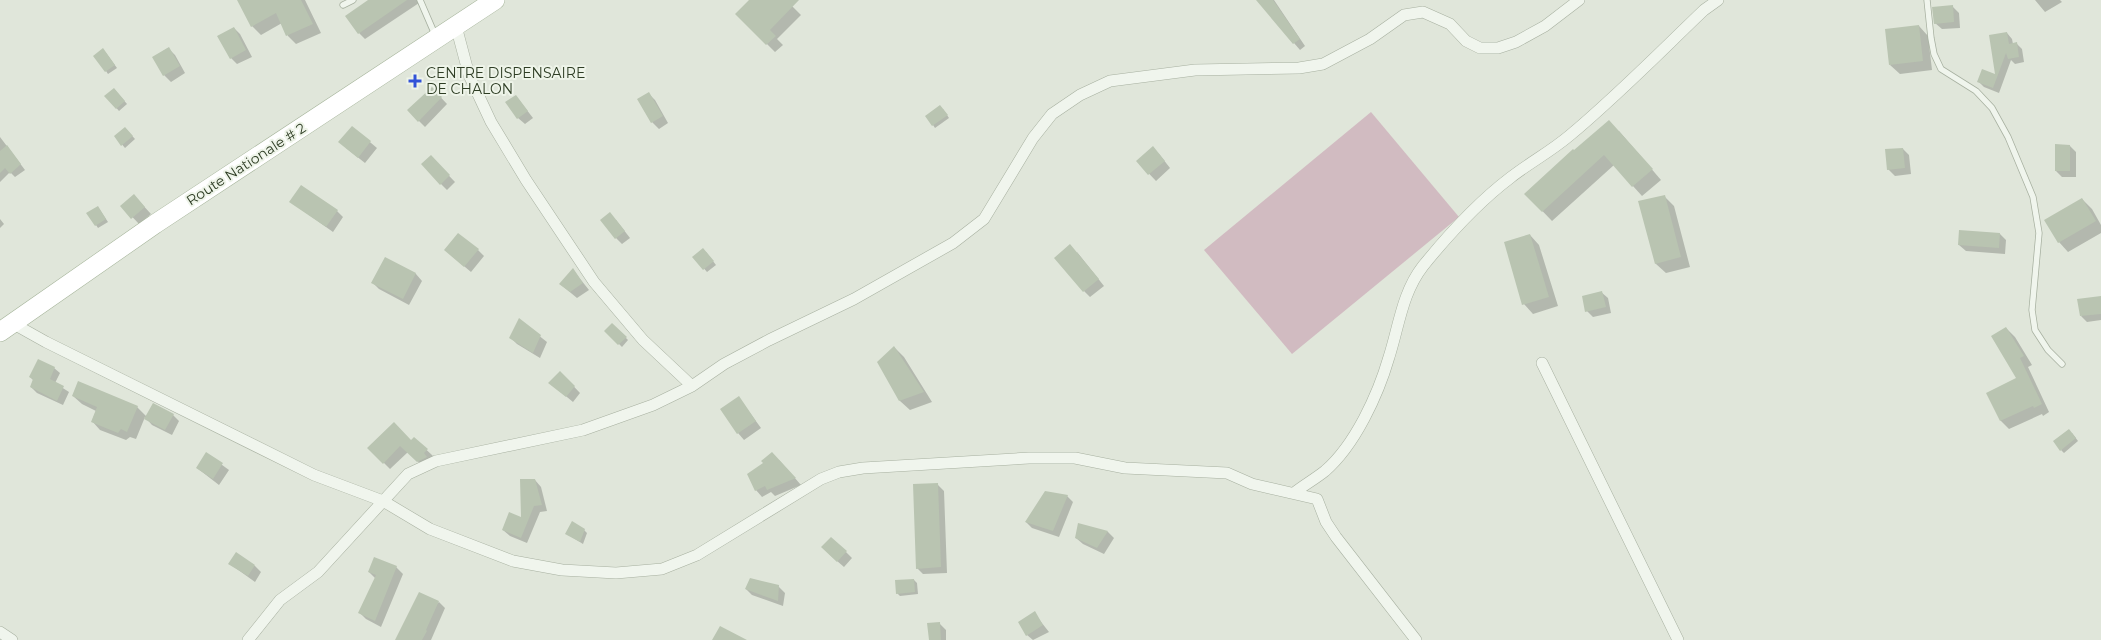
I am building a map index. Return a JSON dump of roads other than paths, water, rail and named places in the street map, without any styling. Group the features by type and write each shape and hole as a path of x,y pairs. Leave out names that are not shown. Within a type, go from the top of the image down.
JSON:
{"main road":[{"name":"Route Nationale # 2","path":"6,327 155,224 494,0"}],"street":[{"path":"248,640 280,600 318,572 408,474 436,461 583,430 653,405 692,386 724,364 854,298 953,243 984,219 1033,138 1052,114 1080,95 1110,81 1194,70 1299,68 1323,64 1370,39 1404,15 1423,12 1450,24 1466,41 1480,48 1498,48 1516,42 1545,26 1579,0"},
{"path":"1294,493 1325,471 1337,458 1369,410 1389,359 1405,296 1421,268 1474,207 1510,177 1556,146 1590,119 1704,10 1718,0"},
{"path":"456,26 469,75 492,122 526,180 594,282 643,340 692,386"},
{"path":"6,327 46,342 314,475 383,501 430,529 513,561 562,570 616,573 662,568 697,555 821,479 840,472 863,468 1029,458 1075,458 1124,468 1227,473 1252,484 1317,499 1326,522 1336,537 1416,640"},
{"path":"1542,363 1678,640"},
{"path":"0,632 12,640"}],"lane":[{"path":"343,5 353,0"},
{"path":"420,0 437,38"},
{"path":"1926,0 1934,54 1941,70 1976,91 1992,108 2008,137 2033,197 2039,233 2032,310 2035,330 2048,350 2062,364"}],"place":[{"name":"CENTRE DISPENSAIRE DE CHALON","path":"415,81"}]}
